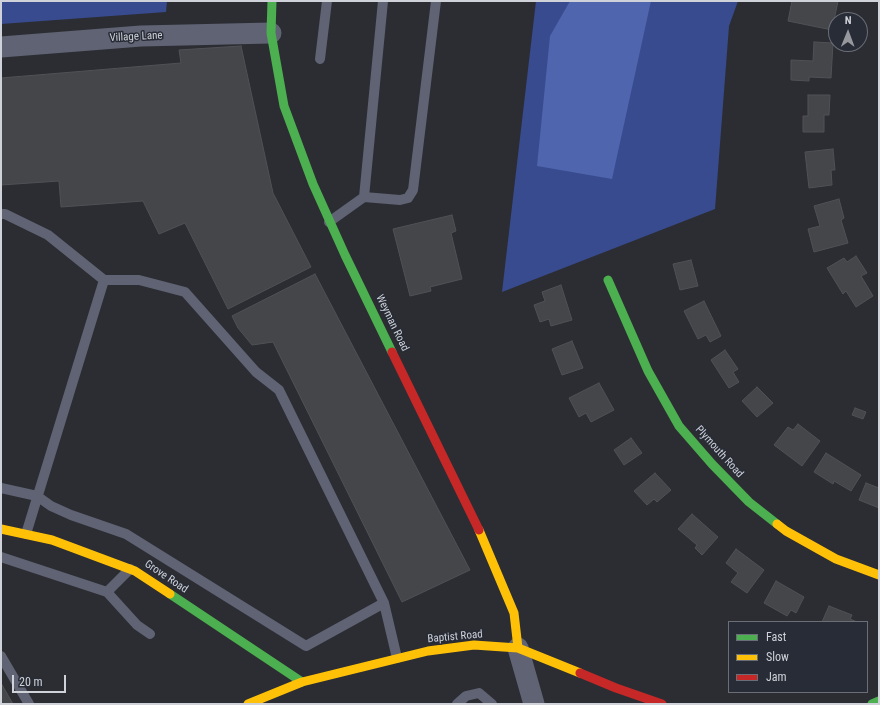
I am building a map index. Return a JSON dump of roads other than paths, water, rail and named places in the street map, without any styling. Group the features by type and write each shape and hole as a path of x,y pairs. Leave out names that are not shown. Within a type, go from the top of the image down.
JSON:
{"street":[{"name":"Weyman Road","path":"272,1 271,33 284,106 329,222 486,544 514,613 518,648"},
{"name":"Village Lane","path":"1,47 140,36 271,33"},
{"name":"Plymouth Road","path":"608,280 648,371 679,426 712,464 749,502 786,531 836,559 879,575"},
{"name":"Grove Road","path":"1,529 52,540 130,569 142,575 302,682"},
{"name":"Baptist Road","path":"248,704 302,682 428,651 474,645 518,648 616,688 662,704"},
{"path":"518,648 534,704"},
{"path":"872,704 879,701"}],"lane":[{"path":"320,59 327,1"},
{"path":"364,197 383,1"},
{"path":"329,222 364,197 400,200 408,198 413,190 436,1"},
{"path":"1,214 5,214 48,236 104,280 140,280 185,292 256,372 278,390 384,603 398,658"},
{"path":"26,534 104,280"},
{"path":"1,488 37,496 51,506 71,515 126,534 306,646 384,603"},
{"path":"1,557 107,592 137,625 150,634"},
{"path":"107,592 130,569"},
{"path":"1,656 28,704"},
{"path":"457,704 466,696 479,693 492,704"}]}
